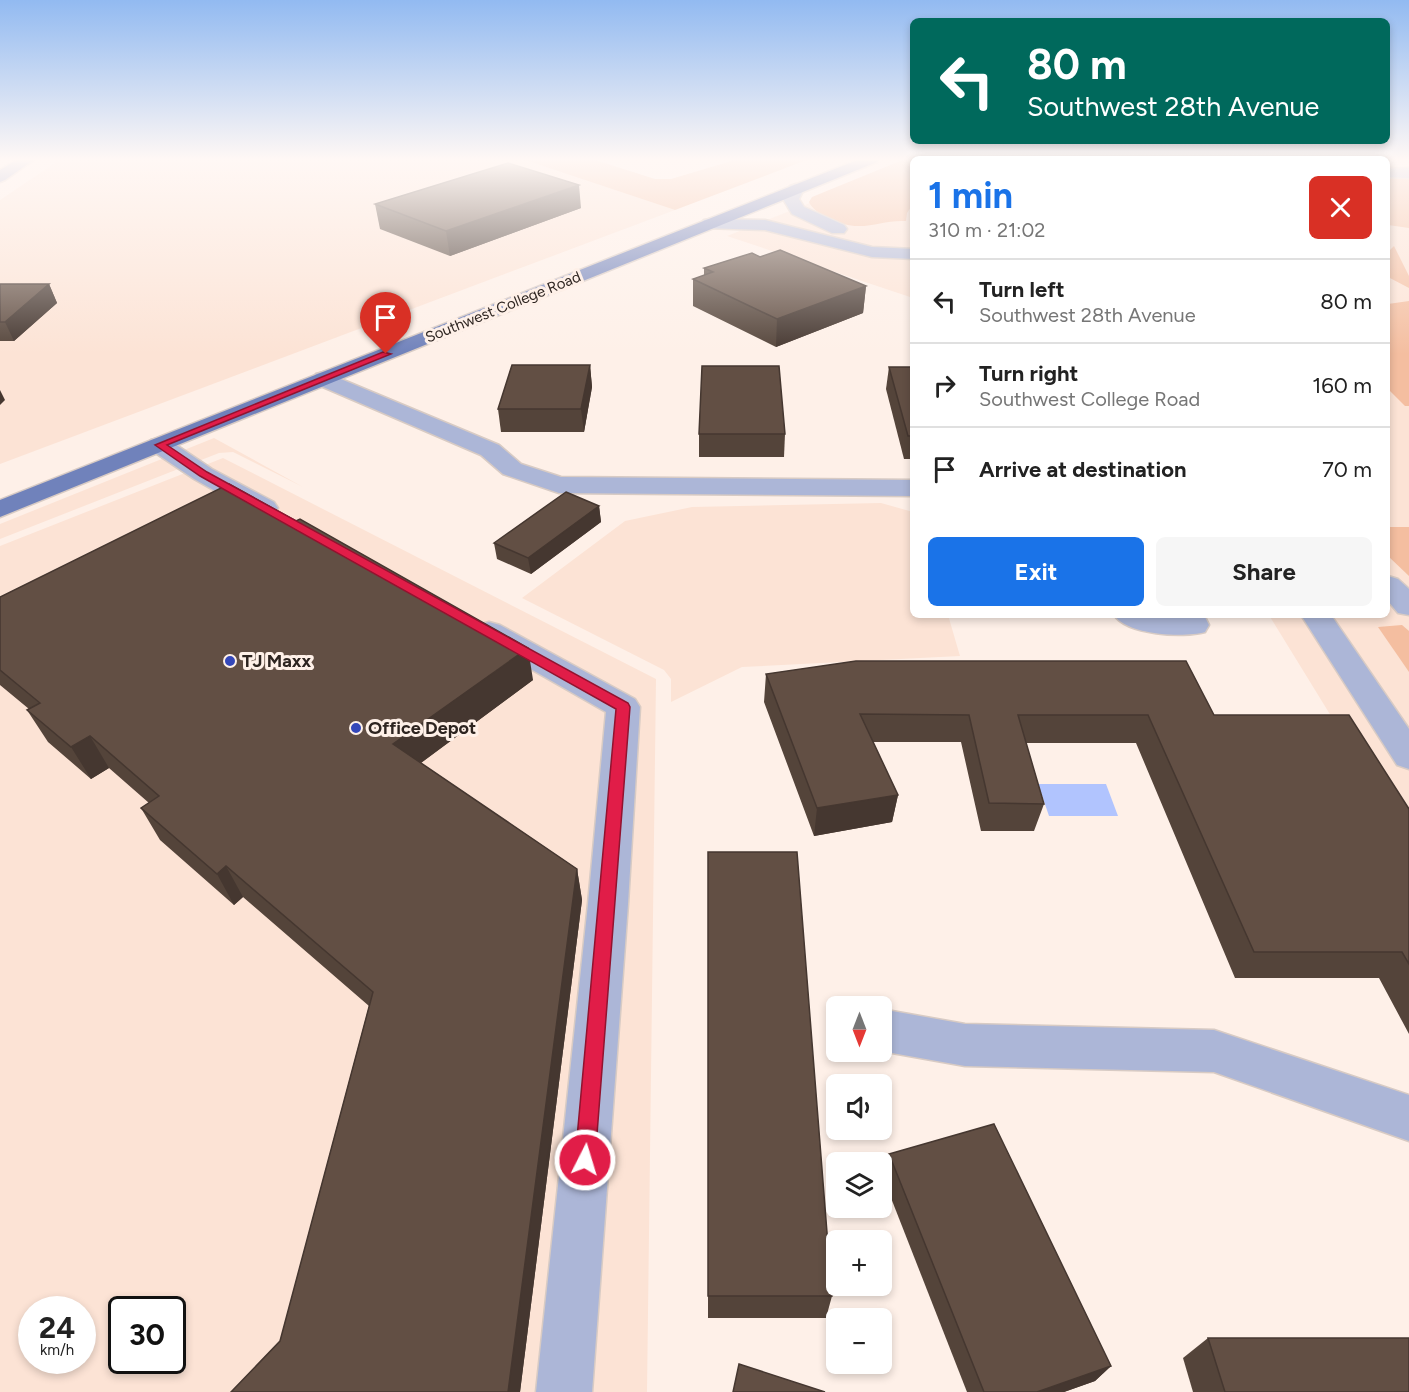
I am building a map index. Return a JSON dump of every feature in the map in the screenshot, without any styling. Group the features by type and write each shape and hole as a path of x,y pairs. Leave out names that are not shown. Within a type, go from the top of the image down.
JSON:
{"main road":[{"name":"Southwest College Road","path":"0,499 693,224"},
{"name":"Southwest College Road","path":"0,509 710,224"}],"street":[{"path":"710,224 765,225 872,252 910,254"},
{"path":"825,224 845,231 896,240 910,240"},
{"path":"324,379 490,450 512,469 559,485 910,488"},
{"path":"160,445 203,474 296,525"},
{"path":"1390,587 1409,606"},
{"path":"460,616 623,707 564,1392"},
{"path":"1138,618 1157,624 1194,625 1190,618"},
{"path":"1318,618 1409,756"},
{"path":"892,1032 965,1045 1214,1051 1409,1118"}],"shaded area":[{"path":"0,224 638,224 0,464"},
{"path":"757,224 910,224 910,297 727,236"},
{"path":"846,224 876,224 865,226"},
{"path":"1390,224 1409,224 1409,843 1271,618 1390,618"},
{"path":"1390,224 1409,224 1409,228 1390,225"},
{"path":"1394,246 1409,276 1409,288 1390,278 1390,250"},
{"path":"1409,301 1409,406 1405,406 1390,391 1390,304"},
{"path":"214,438 303,487 233,452 219,453 0,539 0,524"},
{"path":"223,458 656,679 647,1392 0,1392 0,546"},
{"path":"881,503 910,511 910,618 949,618 960,656 742,667 671,702 671,679 664,670 522,598 625,521 692,507"},
{"path":"1390,527 1409,527 1409,576 1390,558"},
{"path":"1402,625 1409,631 1409,672 1378,627"}],"water":[{"path":"1038,784 1106,784 1118,816 1049,816"}],"building":[{"path":"427,224 466,224 446,231"},
{"path":"780,250 866,286 777,319 693,279 713,272 704,268 752,253 760,257"},
{"path":"0,284 49,284 5,322 0,322"},
{"path":"512,365 590,365 581,409 498,409"},
{"path":"702,366 779,366 785,434 699,434"},
{"path":"889,367 910,367 910,436 908,436"},
{"path":"229,484 296,521 300,519 528,648 393,744 577,869 508,1392 231,1392 280,1341 373,992 226,866 217,874 141,808 159,796 90,736 71,747 27,710 40,703 0,670 0,597"},
{"path":"566,492 599,506 528,558 494,543"},
{"path":"856,661 1186,661 1214,715 1349,715 1409,809 1409,964 1402,952 1254,952 1148,715 1018,715 1044,804 989,803 969,715 860,714 898,795 817,808 766,674"},
{"path":"708,852 797,852 827,1230 826,1296 708,1296"},
{"path":"994,1124 1111,1366 1037,1392 984,1392 892,1162 892,1153"},
{"path":"1208,1338 1409,1338 1409,1392 1225,1392"},
{"path":"739,1364 825,1392 733,1392"}],"place":[{"name":"TJ Maxx","path":"230,661"},
{"name":"Office Depot","path":"356,728"}],"route":[{"path":"386,354 160,445 203,474 623,707 585,1160"}]}
